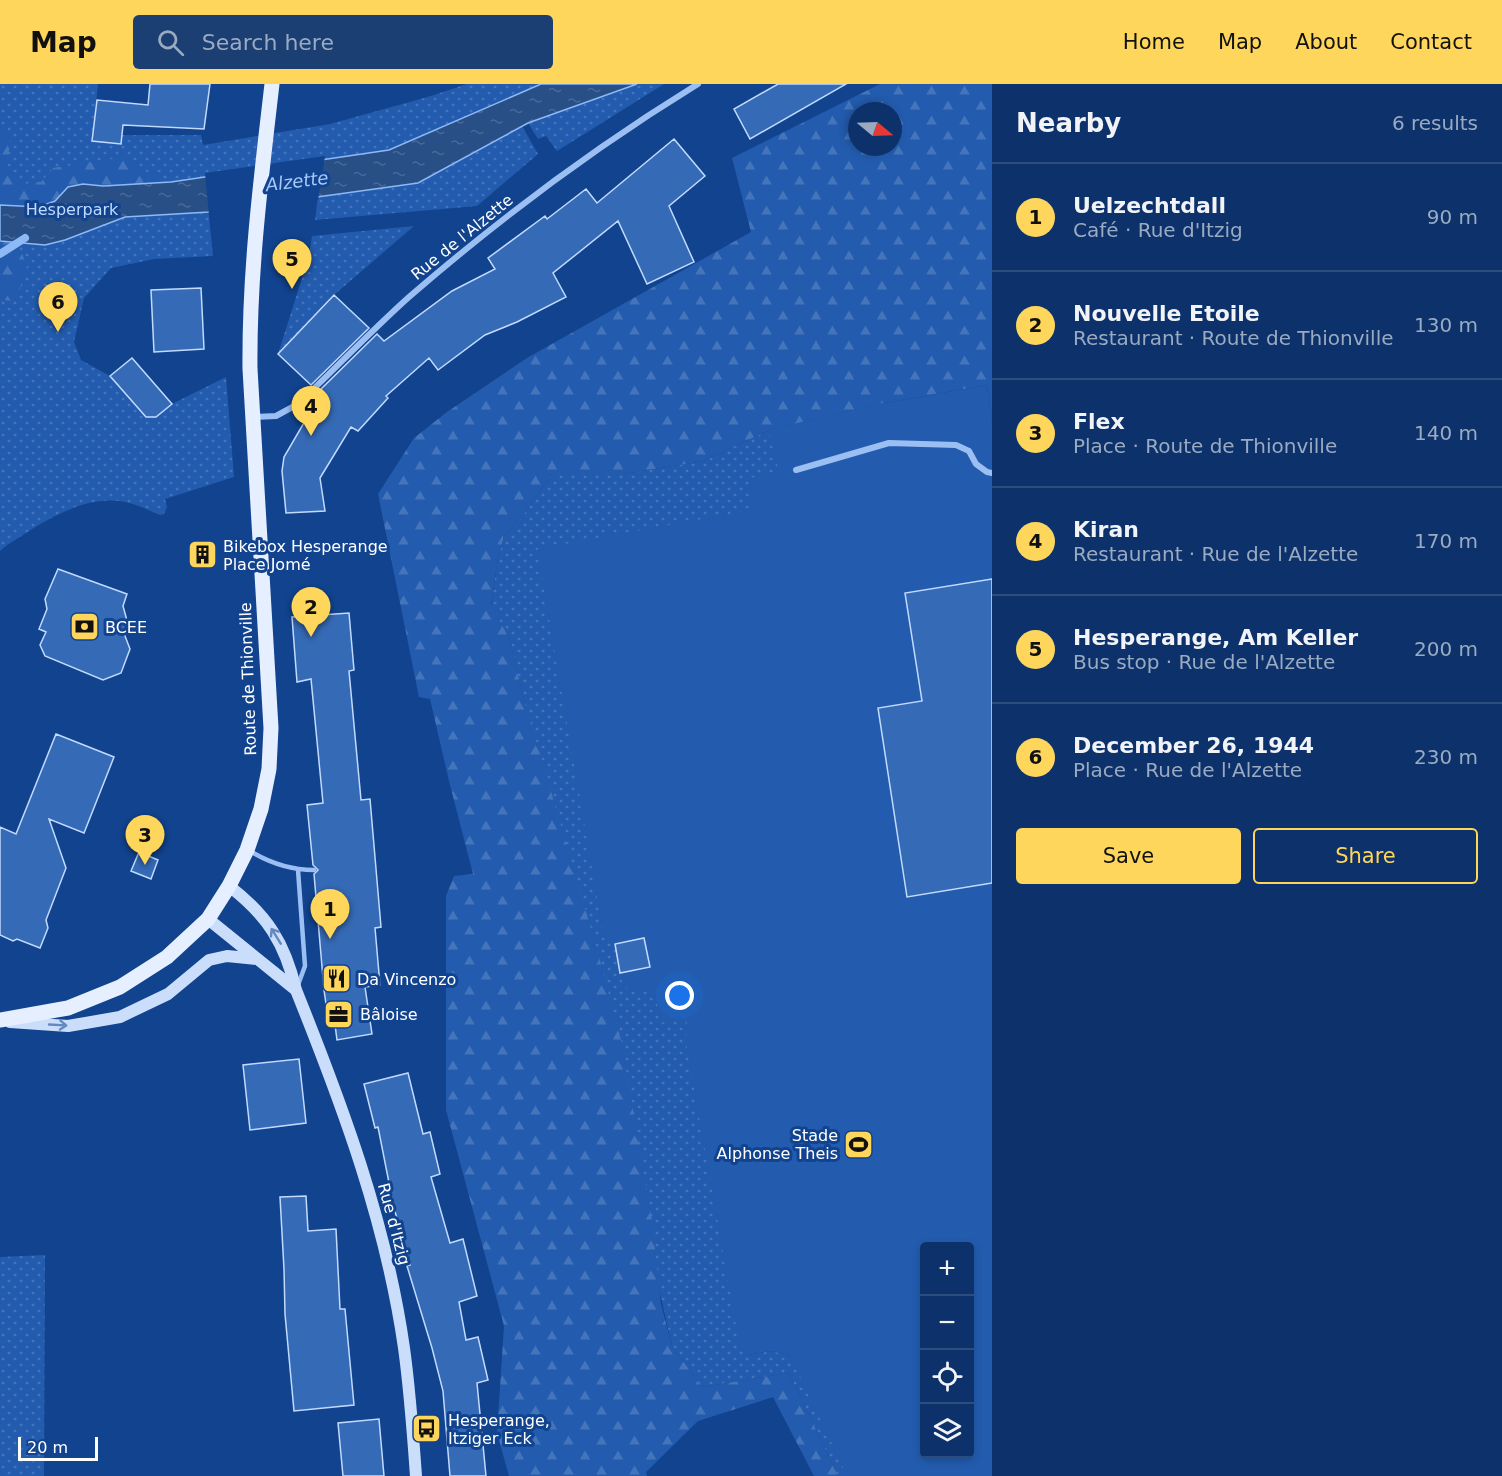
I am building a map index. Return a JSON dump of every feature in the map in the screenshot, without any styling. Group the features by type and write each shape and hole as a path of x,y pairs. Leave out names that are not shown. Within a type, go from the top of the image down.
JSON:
{"main road":[{"name":"Route de Thionville","path":"0,1021 68,1008 120,987 167,957 208,918 229,886 247,850 261,809 269,769 271,728 249,317 272,84"},
{"name":"Rue d'Itzig","path":"229,886 250,902 267,921 281,943 296,990 351,1131 388,1264 404,1348 416,1476"},
{"path":"208,918 296,990"},
{"path":"0,1021 68,1026 120,1017 168,994 208,960 227,956 257,959"}],"street":[{"name":"Rue de l'Alzette","path":"253,417 276,416 298,404 408,298 493,228 640,120 698,84"},
{"path":"796,470 889,443 956,445 969,451 976,464 992,473"}],"lane":[{"path":"247,850 280,866 298,870 314,870"},
{"path":"296,990 305,966 298,870"}],"green space":[{"name":"Hesperpark","path":"0,84 98,84 92,141 121,144 122,135 201,135 203,145 330,124 467,84 541,84 389,150 205,176 213,256 154,259 111,268 84,298 74,342 81,360 110,376 146,417 156,417 172,404 226,377 234,477 165,499 167,507 164,514 160,515 133,504 116,501 99,501 83,505 51,518 0,551"},
{"path":"637,84 664,84 557,151 546,136 538,139 528,123"},
{"path":"880,84 992,84 992,424 987,385 879,404 769,430 704,461 623,474 552,474 522,517 504,536 498,558 491,605 509,638 524,699 597,949 621,1040 652,1221 661,1304 672,1346 702,1387 789,1373 838,1476 814,1476 773,1397 698,1421 646,1472 647,1476 509,1476 497,1433 504,1326 446,1110 446,896 454,876 473,874 430,699 419,697 378,494 414,438 447,412 527,358 751,232 732,158"},
{"path":"0,125 4,125 11,133 7,165 24,184 41,182 53,168 124,157 139,169 171,182 103,186 83,184 68,187 55,201 39,207 0,205"},
{"path":"522,126 538,154 477,206 315,220 318,196 418,183"},
{"path":"414,226 334,295 278,354 309,256 312,236"},
{"path":"0,241 18,244 27,266 16,301 0,300"},
{"path":"987,385 992,424 992,1476 847,1476 790,1355 771,1351 748,1355 740,1348 686,1043 687,1019 659,1023 656,993 623,987 615,944 604,938 537,549 752,510 750,478 779,473 769,430 879,404"},
{"path":"879,404 992,424 992,459 779,473 825,903 748,1355 771,1351 790,1355 920,1451 920,1458 974,1458 992,1476 838,1476 789,1373 702,1387 672,1346 524,699 509,638 491,606 498,558 504,536 522,517 552,474 623,474 704,461 769,430"},
{"path":"45,1255 44,1476 0,1476 0,1257"}],"water":[{"name":"Alzette","path":"541,84 637,84 528,123 418,183 209,212 125,217 65,240 45,245 0,241 0,205 39,207 55,201 68,187 83,184 103,186 171,182 389,150"}],"pier":[{"path":"325,156 318,200 209,215 205,173"}],"building":[{"path":"150,84 210,84 204,129 123,125 121,144 92,141 97,100 148,105"},
{"path":"778,84 846,84 750,139 734,109"},
{"path":"674,139 705,176 669,206 694,262 647,284 618,221 553,273 566,297 517,322 485,335 438,370 429,358 386,396 388,398 358,431 351,427 320,478 325,511 286,513 282,471 284,457 316,402 323,396 318,392 377,334 384,341 452,291 495,269 488,258 545,216 547,219 586,189 597,203"},
{"path":"201,288 204,349 154,352 151,290"},
{"path":"334,295 369,328 311,385 278,354"},
{"path":"132,358 172,404 156,417 146,417 110,376"},
{"name":"BCEE","path":"58,569 127,594 123,606 128,624 125,636 130,649 121,673 103,680 45,656 40,645 46,632 39,629 47,609 45,599"},
{"path":"992,579 992,883 907,897 878,708 922,701 905,593"},
{"path":"349,613 354,670 349,671 361,800 370,799 381,927 375,928 380,985 365,987 372,1034 337,1040 334,1017 328,1018 324,990 314,874 318,870 313,865 307,805 323,803 311,679 297,682 292,617"},
{"path":"56,734 114,757 84,833 49,819 66,868 46,920 48,928 40,948 0,935 0,827 16,834"},
{"path":"139,852 158,860 151,879 131,871"},
{"path":"644,938 650,967 620,973 615,944"},
{"path":"299,1059 306,1123 250,1130 243,1065"},
{"path":"408,1073 423,1134 430,1132 440,1174 431,1177 450,1243 463,1239 477,1296 459,1302 466,1340 478,1337 488,1380 477,1383 486,1476 450,1476 443,1391 407,1266 410,1265 394,1208 378,1127 375,1128 364,1084"},
{"path":"306,1196 308,1231 336,1229 340,1309 345,1309 354,1405 294,1411 285,1314 280,1197"},
{"path":"379,1419 384,1476 343,1476 338,1423"}],"waterway":[{"path":"0,254 25,238"}],"place":[{"name":"Hesperange, Am Keller","path":"292,289"},
{"name":"December 26, 1944","path":"58,332"},
{"name":"Kiran","path":"311,436"},
{"name":"Bikebox Hesperange Place Jomé","path":"202,555"},
{"name":"BCEE","path":"84,627"},
{"name":"Nouvelle Etoile","path":"311,637"},
{"name":"Flex","path":"145,865"},
{"name":"Uelzechtdall","path":"330,939"},
{"name":"Da Vincenzo","path":"336,979"},
{"name":"Bâloise","path":"339,1014"},
{"name":"Stade Alphonse Theis","path":"859,1144"},
{"name":"Hesperange, Itziger Eck","path":"427,1429"}]}
